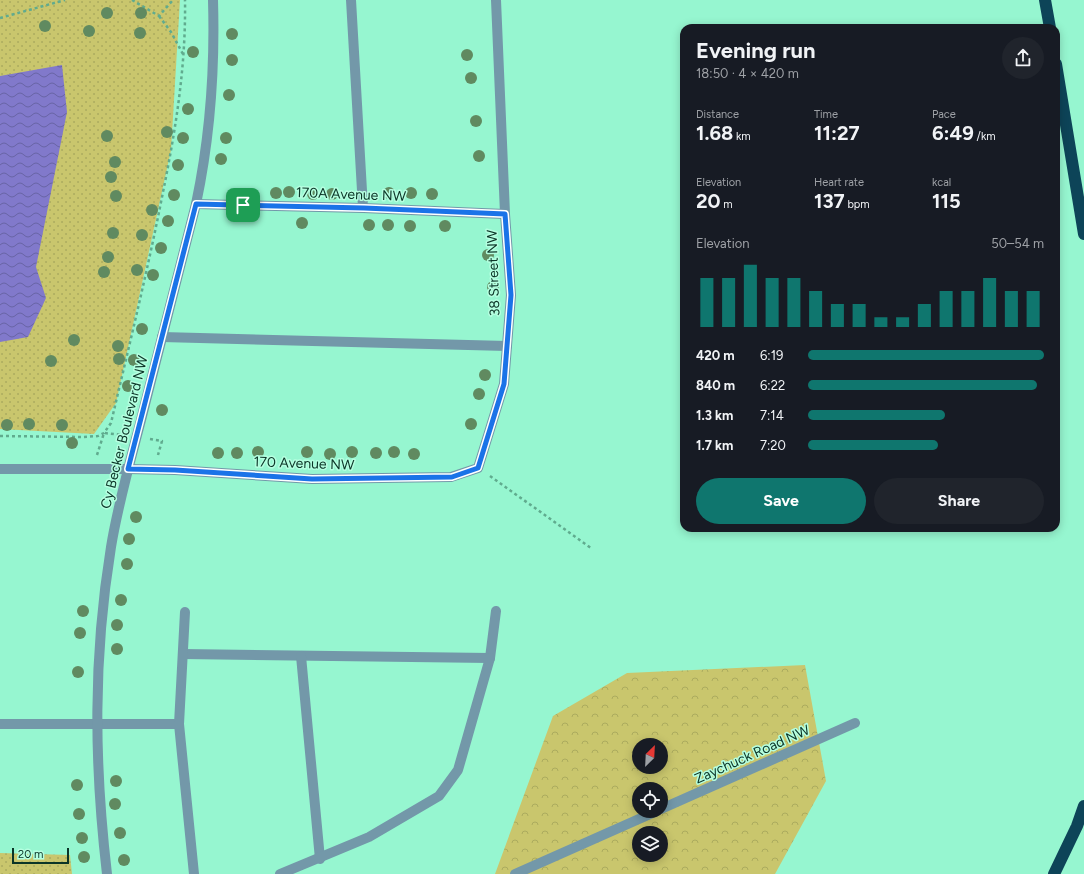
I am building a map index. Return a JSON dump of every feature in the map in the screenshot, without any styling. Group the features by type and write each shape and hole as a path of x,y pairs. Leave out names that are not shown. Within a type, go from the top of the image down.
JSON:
{"highway":[{"path":"1046,0 1049,24"},
{"path":"1060,88 1084,234"},
{"path":"1054,874 1077,826 1084,806"}],"street":[{"name":"Cy Becker Boulevard NW","path":"107,874 100,812 96,724 100,634 105,592 111,546 128,469 196,204 204,166 209,124 213,46 213,0"},
{"path":"351,0 364,208"},
{"name":"38 Street NW","path":"478,468 504,384 511,295 505,214 496,0"},
{"name":"170A Avenue NW","path":"196,204 364,208 505,214"},
{"path":"162,336 507,346"},
{"name":"170 Avenue NW","path":"0,469 175,470 312,479 452,477 478,468"},
{"path":"280,874 320,859 369,837 439,796 458,770 490,658 496,611"},
{"path":"186,612 179,724 194,874"},
{"path":"183,654 490,658"},
{"path":"302,656 320,859"},
{"name":"Zaychuck Road NW","path":"668,806 855,723"},
{"path":"0,724 179,724"},
{"path":"515,874 641,818"}],"path":[{"path":"0,18 65,0"},
{"path":"132,0 159,16 172,32 184,57"},
{"path":"159,16 173,0"},
{"path":"0,436 84,438 98,436 104,433 111,422 154,239 175,130 184,57 185,0"},
{"path":"478,468 591,548"}],"green space":[{"path":"0,0 180,0 171,150 116,403 94,434 0,429"},
{"path":"805,665 826,781 775,874 495,874 553,716 627,673"},
{"path":"0,853 70,855 72,874 0,874"}],"water":[{"path":"62,65 67,112 36,267 46,298 28,337 0,342 0,76"}],"route":[{"path":"196,204 243,205 505,214 511,295 504,384 478,468 452,477 312,479 175,470 128,469 196,204"}]}
